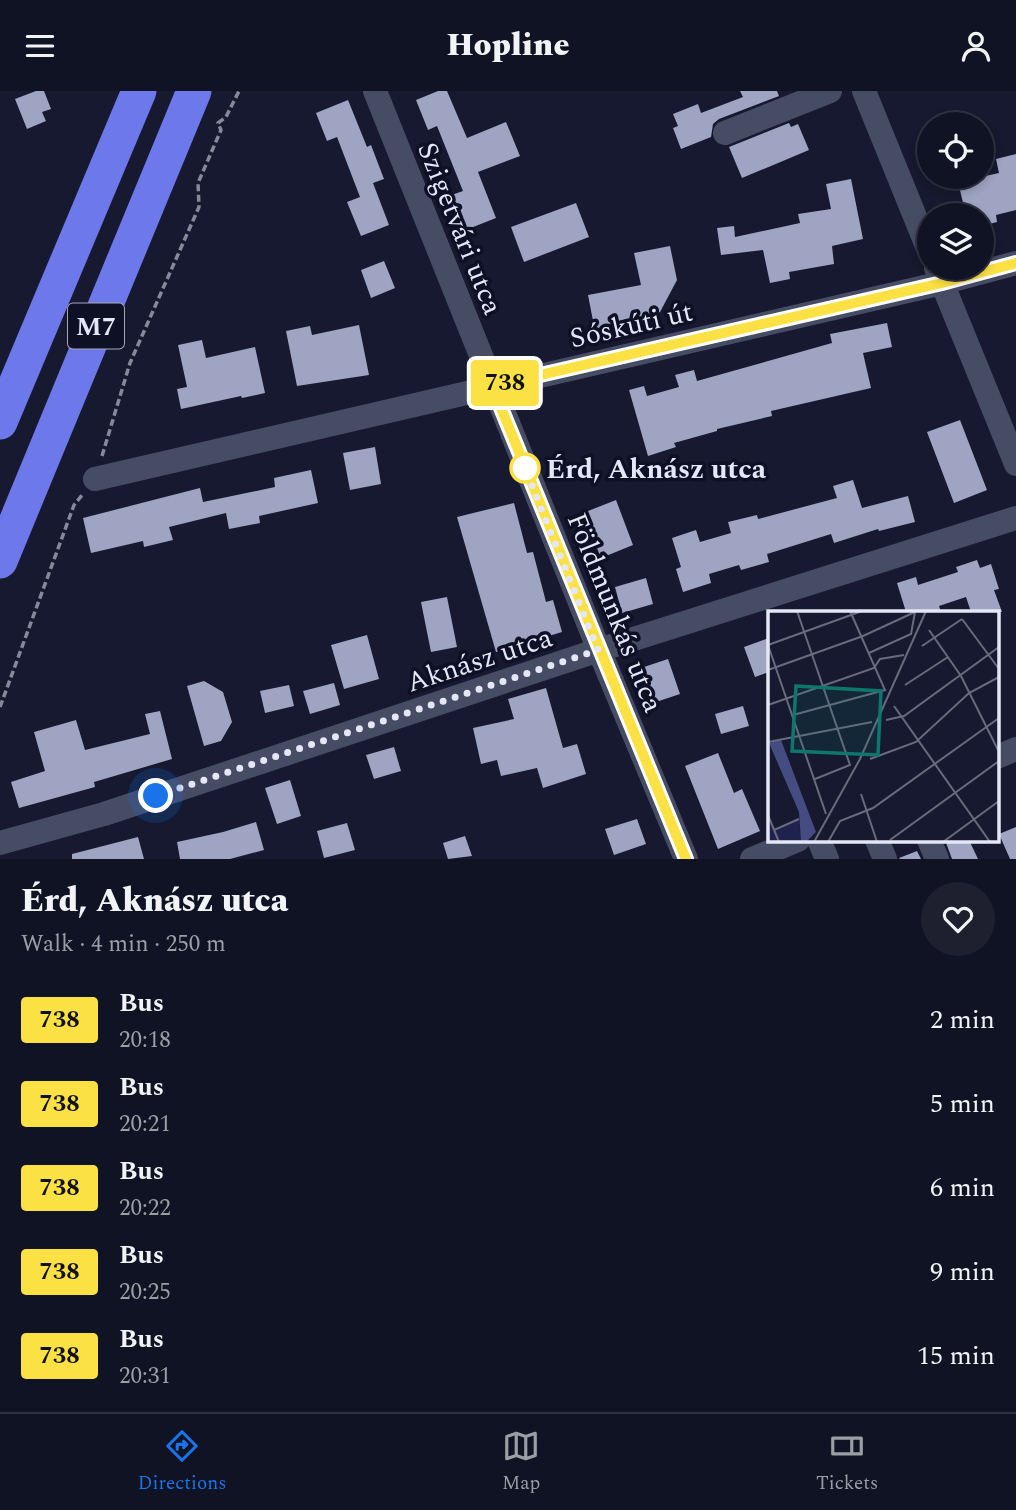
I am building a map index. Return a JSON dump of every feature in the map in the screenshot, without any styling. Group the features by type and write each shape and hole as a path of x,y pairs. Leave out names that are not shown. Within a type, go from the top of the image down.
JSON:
{"highway":[{"name":"M7","path":"0,422 139,91"},
{"name":"M7","path":"0,561 208,98"}],"street":[{"name":"Szigetvári utca","path":"375,91 492,386"},
{"path":"724,133 830,91"},
{"path":"864,91 917,221"},
{"name":"Sóskúti út","path":"994,266 1016,263"},
{"name":"Sóskúti út","path":"95,479 492,386 919,280"},
{"path":"941,280 1016,464"},
{"name":"Földmunkás utca","path":"492,386 598,650 686,859"},
{"name":"Aknász utca","path":"0,843 104,814 598,650 1016,518"},
{"path":"998,757 1016,750"},
{"path":"752,859 796,841"},
{"path":"819,841 827,859"},
{"path":"877,841 884,859"},
{"path":"929,841 937,859"}],"path":[{"path":"199,207 198,183 221,130 218,123 226,117 239,91"},
{"path":"208,98 230,109"}],"building":[{"path":"36,91 44,91 51,109 42,112 46,121 27,129 15,99"},
{"path":"438,91 447,91 467,138 506,122 520,156 478,172 496,218 463,231 449,196 463,191 437,126 428,130 416,100"},
{"path":"740,91 777,91 779,96 719,119 713,124 711,137 681,149 673,128 678,126 673,114 698,104 701,113 743,97"},
{"path":"348,100 367,147 371,145 384,179 373,183 389,225 361,236 347,202 360,197 337,137 327,141 316,113"},
{"path":"789,123 791,127 798,124 809,150 742,178 729,147"},
{"path":"1016,154 1016,210 996,215 997,222 994,223 994,203 963,203 960,189 994,189 994,174 999,173 996,159"},
{"path":"851,179 863,239 832,246 834,264 789,272 790,279 770,283 763,250 721,255 717,228 734,226 735,237 800,223 798,214 831,209 826,184"},
{"path":"576,203 589,237 524,262 511,227"},
{"path":"670,246 677,280 660,312 634,318 635,324 595,331 588,295 641,285 634,253"},
{"path":"384,261 395,288 371,298 361,270"},
{"path":"887,323 892,347 863,353 871,388 771,411 772,416 717,429 674,443 676,447 648,456 629,390 644,386 647,396 679,387 675,375 694,370 697,381 832,343 830,334"},
{"path":"359,325 369,375 297,386 286,331 310,326 312,335"},
{"path":"202,340 206,358 255,347 265,393 181,409 177,389 187,387 178,345"},
{"path":"960,420 987,490 954,503 927,432"},
{"path":"375,447 381,484 350,490 343,453"},
{"path":"311,470 318,503 259,516 260,523 229,529 226,513 169,527 173,540 144,547 143,541 91,553 83,518 200,488 203,502 275,487 274,478"},
{"path":"853,480 862,508 908,496 915,522 879,531 878,529 834,543 831,534 767,554 769,562 741,570 739,565 709,574 711,583 683,592 676,569 681,567 672,538 696,530 700,542 731,533 728,522 757,515 758,519 837,498 833,486"},
{"path":"616,500 633,545 601,558 583,513"},
{"path":"514,503 527,553 533,552 546,602 553,600 562,632 496,652 457,517"},
{"path":"977,560 980,568 991,564 999,589 994,590 1002,612 971,611 966,597 939,606 941,611 906,611 897,583 916,577 918,585 958,572 956,567"},
{"path":"646,578 653,604 622,613 615,587"},
{"path":"447,597 457,647 431,652 421,602"},
{"path":"367,635 379,679 344,689 331,645"},
{"path":"768,638 768,672 755,677 744,647"},
{"path":"668,659 680,694 653,703 641,668"},
{"path":"204,681 223,692 232,722 221,741 204,746 187,686"},
{"path":"334,683 340,705 310,714 303,691"},
{"path":"289,685 294,706 265,713 260,691"},
{"path":"546,688 563,748 577,744 586,774 543,788 537,768 501,776 497,760 481,764 473,728 514,719 508,699"},
{"path":"743,706 749,726 721,734 715,714"},
{"path":"160,711 172,759 94,782 95,787 19,808 11,782 45,771 34,732 76,720 85,750 150,734 145,714"},
{"path":"394,747 401,771 374,779 366,755"},
{"path":"718,753 734,793 742,789 760,831 718,849 685,766"},
{"path":"290,780 301,816 277,824 265,788"},
{"path":"637,819 646,844 614,855 605,829"},
{"path":"256,822 264,850 230,859 180,859 177,842"},
{"path":"347,823 355,850 324,858 317,831"},
{"path":"1016,827 1016,859 1010,859 999,834"},
{"path":"465,836 472,856 448,859 443,843"},
{"path":"138,837 144,859 72,859 72,854"},
{"path":"945,841 969,841 978,859 952,859"},
{"path":"917,851 921,859 899,858"}],"bus line":[{"name":"738","path":"686,859 598,650 492,386 942,283 1016,263"}],"place":[{"name":"Érd, Aknász utca","path":"525,468"}],"route":[{"path":"156,796 598,650 521,458 525,468"}]}
